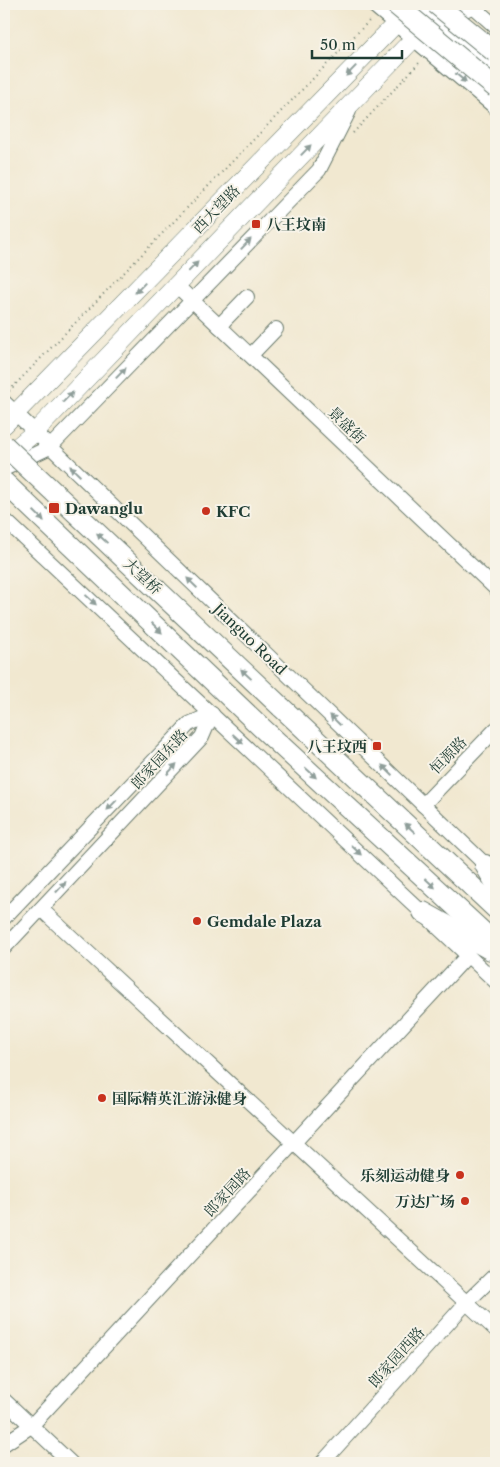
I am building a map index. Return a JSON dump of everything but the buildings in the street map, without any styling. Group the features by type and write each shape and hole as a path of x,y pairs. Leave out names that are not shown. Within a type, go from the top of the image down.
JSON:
{"highway":[{"path":"386,10 496,88"},
{"path":"441,11 496,53"},
{"name":"大望桥","path":"4,444 496,910"},
{"name":"大望桥","path":"4,482 262,728 496,944"},
{"path":"491,870 496,884"},
{"path":"423,912 496,952"}],"main road":[{"name":"西大望路","path":"8,414 386,10 415,4"},
{"name":"西大望路","path":"4,458 35,432 441,11"}],"street":[{"path":"422,4 441,11 496,68"},
{"path":"473,5 496,27"},
{"name":"西大望路","path":"441,11 473,5"},
{"path":"386,10 414,38 496,108"},
{"name":"西大望路","path":"4,469 50,447 319,170 356,98"},
{"name":"景盛街","path":"176,285 496,589"},
{"path":"219,326 247,297"},
{"path":"251,355 276,329"},
{"name":"Jianguo Road","path":"8,414 35,432 491,870"},
{"path":"4,519 496,982"},
{"name":"郎家园东路","path":"4,948 202,737 212,714"},
{"name":"郎家园东路","path":"4,918 189,724 212,714"},
{"name":"恒源路","path":"423,805 496,729"},
{"path":"41,908 293,1144 496,1330"},
{"name":"郎家园路","path":"4,1444 31,1426 468,955"},
{"name":"郎家园西路","path":"322,1463 467,1302 496,1274"},
{"path":"4,1400 71,1463"}],"path":[{"path":"4,397 386,10"},
{"path":"351,135 429,51"}],"place":[{"name":"八王坟南","path":"256,224"},
{"name":"Dawanglu","path":"54,508"},
{"name":"KFC","path":"206,511"},
{"name":"八王坟西","path":"377,746"},
{"name":"Gemdale Plaza","path":"197,921"},
{"name":"国际精英汇游泳健身","path":"102,1098"},
{"name":"乐刻运动健身","path":"460,1175"},
{"name":"万达广场","path":"465,1201"}]}
